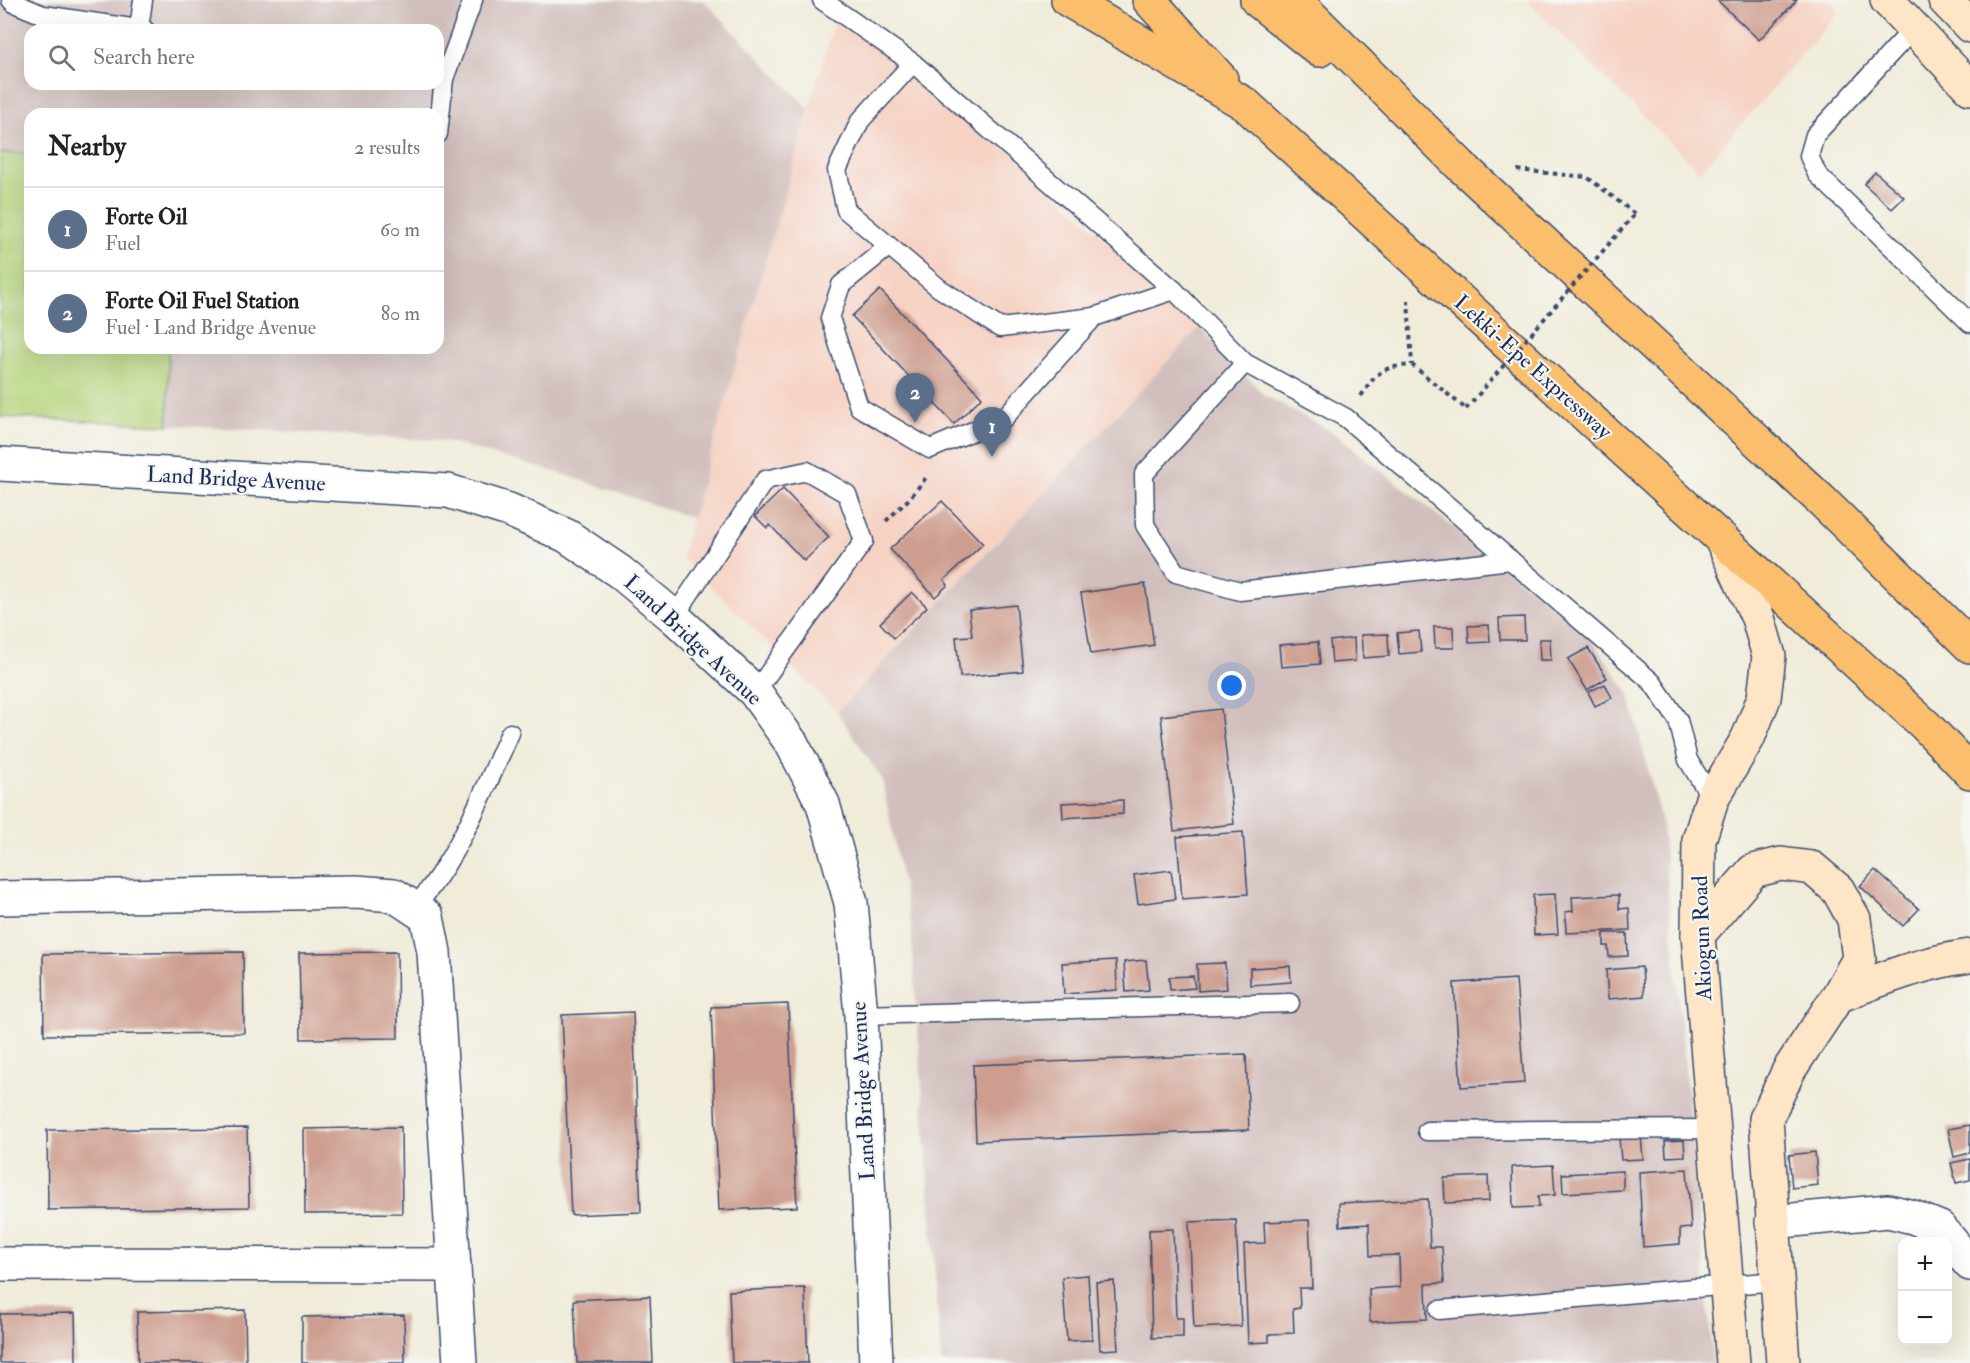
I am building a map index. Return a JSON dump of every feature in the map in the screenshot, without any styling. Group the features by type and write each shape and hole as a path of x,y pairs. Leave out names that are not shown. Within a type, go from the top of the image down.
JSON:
{"highway":[{"name":"Lekki-Epe Expressway","path":"1068,0 1245,104 1720,536 1925,725 1970,772"},
{"path":"1149,0 1245,104"},
{"path":"1257,0 1460,165"},
{"path":"1295,0 1460,165 1813,493 1970,646"}],"street":[{"path":"1887,0 1970,88"},
{"path":"1945,0 1970,26"},
{"name":"Land Bridge Avenue","path":"0,464 448,491 509,510 567,536 620,572 674,617 755,692 792,744 823,804 851,903 861,1015 876,1363"},
{"name":"Akiogun Road","path":"1720,536 1758,618 1769,656 1764,698 1748,738 1712,800 1699,840 1698,935 1733,1363"},
{"path":"1698,935 1753,871 1782,864 1812,868 1838,890 1854,919 1859,959 1838,996 1789,1070 1766,1119 1783,1363"},
{"path":"0,898 356,892 394,895 427,917 434,952 460,1363"},
{"path":"1838,996 1890,976 1944,960 1970,956"},
{"path":"1772,1222 1888,1211 1913,1217 1940,1228 1970,1264"},
{"path":"0,1264 454,1265"}],"lane":[{"path":"11,0 43,15 107,24"},
{"path":"142,24 143,0"},
{"path":"444,71 473,0"},
{"path":"822,0 913,63 1174,290 1245,363 1346,418 1652,682 1678,720 1688,760 1712,800"},
{"path":"1914,28 1815,135 1809,156 1817,174 1970,323"},
{"path":"913,63 860,121 837,170 846,210 939,288 1000,328 1094,317 1174,290"},
{"path":"439,108 440,90"},
{"path":"889,246 841,285 830,318 859,407 930,449 1004,418 1094,317"},
{"path":"1245,363 1144,474 1145,525 1176,573 1240,591 1510,560"},
{"path":"674,617 765,480 807,471 847,494 864,542 755,692"},
{"path":"414,908 431,890 476,811 510,733"},
{"path":"861,1015 1290,1003"},
{"path":"1427,1131 1714,1129"},
{"path":"1439,1310 1777,1281"}],"path":[{"path":"1346,418 1378,373 1393,366 1412,365 1466,409 1635,214 1587,177 1460,165"},
{"path":"1404,250 1412,365"},
{"path":"864,542 910,498 927,477 930,449"}],"shaded area":[{"path":"0,0 703,0 809,109 692,518 569,476 445,441 168,425 168,354 444,354 444,108 24,108 24,153 0,153"},
{"path":"1526,0 1829,0 1840,11 1700,172"},
{"path":"834,22 943,89 1200,327 837,712 681,557"},
{"path":"1200,327 1264,395 1331,431 1587,633 1629,694 1662,825 1713,1363 941,1363 911,927 882,779 837,712"}],"green space":[{"path":"0,153 24,153 24,354 168,354 168,425 0,417"}],"building":[{"path":"1717,0 1797,0 1759,40"},
{"path":"1875,172 1904,197 1892,209 1864,184"},
{"path":"880,290 982,397 954,424 852,316"},
{"path":"783,489 829,537 804,561 770,525 767,528 755,516"},
{"path":"942,501 983,544 944,580 948,585 935,597 890,549"},
{"path":"1145,584 1154,645 1091,654 1081,593"},
{"path":"912,592 927,607 894,638 880,623"},
{"path":"1016,605 1023,671 960,677 956,637 972,636 969,610"},
{"path":"1524,617 1525,640 1500,640 1499,618"},
{"path":"1489,625 1490,642 1469,643 1468,626"},
{"path":"1434,627 1453,627 1454,648 1435,648"},
{"path":"1419,631 1421,652 1399,654 1397,633"},
{"path":"1388,634 1389,656 1363,658 1361,635"},
{"path":"1354,638 1355,661 1332,663 1330,641"},
{"path":"1539,639 1550,639 1551,660 1540,660"},
{"path":"1318,642 1320,664 1281,667 1279,645"},
{"path":"1588,648 1607,678 1587,690 1568,659"},
{"path":"1605,684 1612,698 1595,706 1588,692"},
{"path":"1221,709 1234,824 1174,831 1161,716"},
{"path":"1123,800 1123,814 1063,818 1062,803"},
{"path":"1243,832 1248,894 1182,899 1177,837"},
{"path":"1171,870 1175,899 1138,904 1134,875"},
{"path":"1875,870 1919,909 1903,926 1860,886"},
{"path":"1555,894 1558,934 1534,935 1533,895"},
{"path":"1619,895 1619,909 1629,908 1630,930 1566,933 1565,912 1573,911 1572,897"},
{"path":"1604,933 1627,933 1628,956 1609,957 1608,946 1604,946"},
{"path":"243,952 244,1033 44,1035 43,954"},
{"path":"397,952 398,1038 301,1039 299,953"},
{"path":"1116,960 1117,990 1064,994 1062,963"},
{"path":"1146,960 1149,990 1126,992 1124,962"},
{"path":"1225,963 1227,989 1198,991 1197,964"},
{"path":"1290,966 1291,982 1250,985 1250,968"},
{"path":"1642,967 1644,996 1608,999 1606,970"},
{"path":"1193,976 1195,988 1170,990 1169,977"},
{"path":"1516,979 1524,1083 1461,1087 1454,983"},
{"path":"788,1004 797,1207 719,1210 711,1007"},
{"path":"633,1012 641,1212 571,1215 562,1015"},
{"path":"1246,1054 1249,1130 976,1141 973,1065"},
{"path":"1970,1125 1970,1153 1954,1157 1948,1129"},
{"path":"401,1127 402,1213 305,1214 304,1129"},
{"path":"247,1128 249,1207 48,1210 47,1130"},
{"path":"1641,1136 1643,1159 1621,1160 1619,1138"},
{"path":"1684,1140 1685,1156 1666,1157 1665,1141"},
{"path":"1815,1152 1818,1185 1792,1188 1789,1155"},
{"path":"1970,1159 1970,1180 1956,1183 1951,1163"},
{"path":"1553,1165 1555,1195 1538,1196 1539,1207 1513,1208 1512,1167"},
{"path":"1687,1169 1691,1228 1680,1229 1680,1244 1643,1247 1639,1172"},
{"path":"1623,1171 1623,1190 1563,1193 1562,1174"},
{"path":"1488,1176 1489,1201 1445,1203 1444,1178"},
{"path":"1428,1199 1430,1247 1442,1247 1444,1283 1426,1284 1427,1319 1370,1322 1369,1289 1400,1287 1399,1255 1370,1256 1369,1224 1340,1226 1339,1203"},
{"path":"1236,1220 1241,1326 1194,1328 1189,1222"},
{"path":"1309,1220 1312,1288 1299,1288 1300,1308 1293,1309 1294,1333 1269,1334 1269,1342 1248,1343 1244,1244 1265,1243 1264,1222"},
{"path":"1173,1229 1176,1318 1183,1318 1183,1337 1152,1338 1149,1230"},
{"path":"1088,1275 1092,1340 1067,1341 1062,1277"},
{"path":"1114,1281 1118,1349 1100,1350 1096,1282"},
{"path":"805,1288 808,1363 732,1363 729,1291"},
{"path":"650,1296 653,1363 577,1363 574,1300"},
{"path":"245,1310 246,1363 138,1363 137,1312"},
{"path":"75,1313 76,1363 0,1363 0,1314"},
{"path":"404,1315 405,1363 302,1363 302,1317"}],"place":[{"name":"Forte Oil Fuel Station","path":"915,423"},
{"name":"Forte Oil","path":"992,457"}]}
